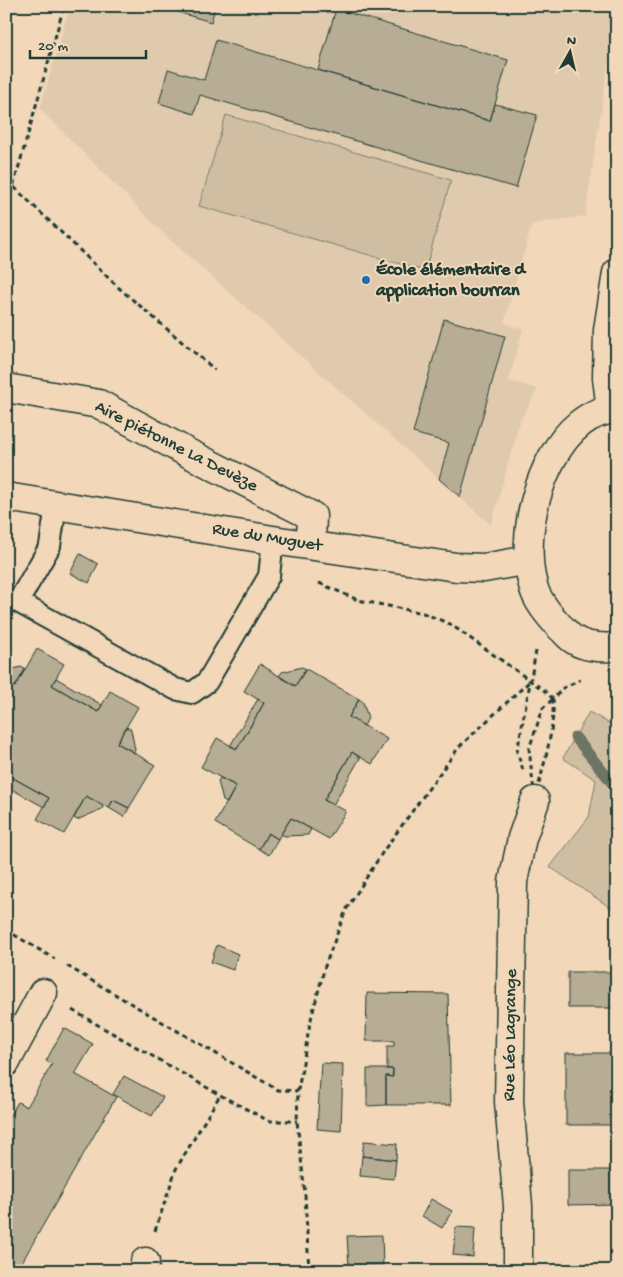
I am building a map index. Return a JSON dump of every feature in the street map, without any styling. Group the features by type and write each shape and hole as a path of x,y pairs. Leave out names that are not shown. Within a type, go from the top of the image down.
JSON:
{"street":[{"path":"617,273 608,330 607,378 614,409 586,418 568,433 546,469 533,512 528,539 533,588 549,615 574,640 600,649 617,647"},
{"name":"Aire piétonne La Devèze","path":"6,388 99,404 188,453 312,516 311,545"},
{"name":"Rue du Muguet","path":"6,497 456,567 484,568 529,560"},
{"name":"Rue Léo Lagrange","path":"518,1271 518,1206 509,1102 513,882 530,787"},
{"path":"6,1062 43,993"}],"lane":[{"path":"56,505 50,546 18,602 175,689 192,693 207,682 269,576 273,540"}],"path":[{"path":"6,212 64,6"},
{"path":"6,183 14,187 119,288 215,370"},
{"path":"311,545 307,571 320,584 358,600 423,613 450,624 531,680 553,699 554,709 548,741 530,787"},
{"path":"530,787 517,752 536,648"},
{"path":"530,787 529,749 543,708 564,688 576,681 587,679"},
{"path":"309,1271 305,1195 297,1122 298,1091 310,1022 325,966 346,910 384,850 459,746 531,680"},
{"path":"6,930 58,960"},
{"path":"66,966 278,1090 298,1091"},
{"path":"43,993 220,1095 269,1121 297,1122"},
{"path":"144,1266 176,1168 220,1095"}],"shaded area":[{"name":"École élémentaire d application bourran","path":"70,6 617,6 585,216 532,224 504,323 523,329 509,381 538,389 520,421 491,525 167,237 40,109"},
{"path":"226,115 451,180 425,271 199,206"},
{"path":"589,712 617,728 617,912 550,867 589,817 596,780 563,758"}],"building":[{"path":"157,6 210,6 215,8 211,22"},
{"path":"336,9 508,60 490,121 318,70"},
{"path":"216,40 490,121 495,104 537,115 516,188 200,95 194,114 159,103 168,69 204,80"},
{"path":"444,319 505,336 460,497 439,479 449,443 413,433"},
{"path":"80,554 98,564 89,583 70,573"},
{"path":"37,649 64,664 52,685 98,712 110,691 138,707 117,743 155,765 129,808 113,800 109,808 86,796 64,834 37,819 49,798 6,774 6,682 15,687"},
{"path":"260,664 295,686 306,669 359,699 349,717 387,739 372,764 352,752 324,800 346,811 329,839 291,818 278,839 268,833 259,849 215,823 236,786 201,767 217,738 237,749 264,703 244,691"},
{"path":"21,667 25,669 15,687 6,682 6,671"},
{"path":"302,667 306,669 295,686 279,676 282,672"},
{"path":"56,678 102,705 98,712 52,685"},
{"path":"258,699 264,703 237,749 230,746"},
{"path":"359,699 363,702 368,718 364,726 349,717"},
{"path":"126,727 131,729 134,752 117,743"},
{"path":"352,752 360,758 333,805 324,800"},
{"path":"6,774 49,798 44,807 6,786"},
{"path":"220,778 236,786 227,803 223,801 218,781"},
{"path":"86,796 103,806 102,809 77,820 74,818"},
{"path":"113,800 129,808 124,817 109,808"},
{"path":"291,818 311,829 308,835 285,836 281,834"},
{"path":"268,833 278,839 269,855 259,849"},
{"path":"217,945 238,954 233,970 211,962"},
{"path":"568,972 617,972 617,1008 568,1008"},
{"path":"367,993 448,994 451,1105 386,1105 386,1076 393,1077 393,1069 387,1069 387,1046 394,1046 394,1041 366,1041"},
{"path":"64,1028 93,1044 75,1074 116,1097 17,1271 6,1271 6,1119 18,1102 27,1107 52,1064 46,1061"},
{"path":"566,1053 617,1053 617,1125 566,1125"},
{"path":"321,1063 343,1064 341,1131 317,1129"},
{"path":"367,1069 393,1069 392,1077 386,1076 386,1105 367,1106"},
{"path":"124,1076 163,1097 152,1116 113,1094"},
{"path":"364,1141 397,1144 396,1160 362,1156"},
{"path":"362,1156 396,1160 394,1179 360,1176"},
{"path":"568,1170 617,1170 617,1204 568,1205"},
{"path":"431,1199 452,1211 442,1228 422,1216"},
{"path":"456,1227 475,1228 473,1257 453,1255"},
{"path":"382,1235 383,1265 349,1266 347,1236"}],"waterway":[{"path":"575,737 617,789"}],"place":[{"name":"École élémentaire d application bourran","path":"366,280"}]}
